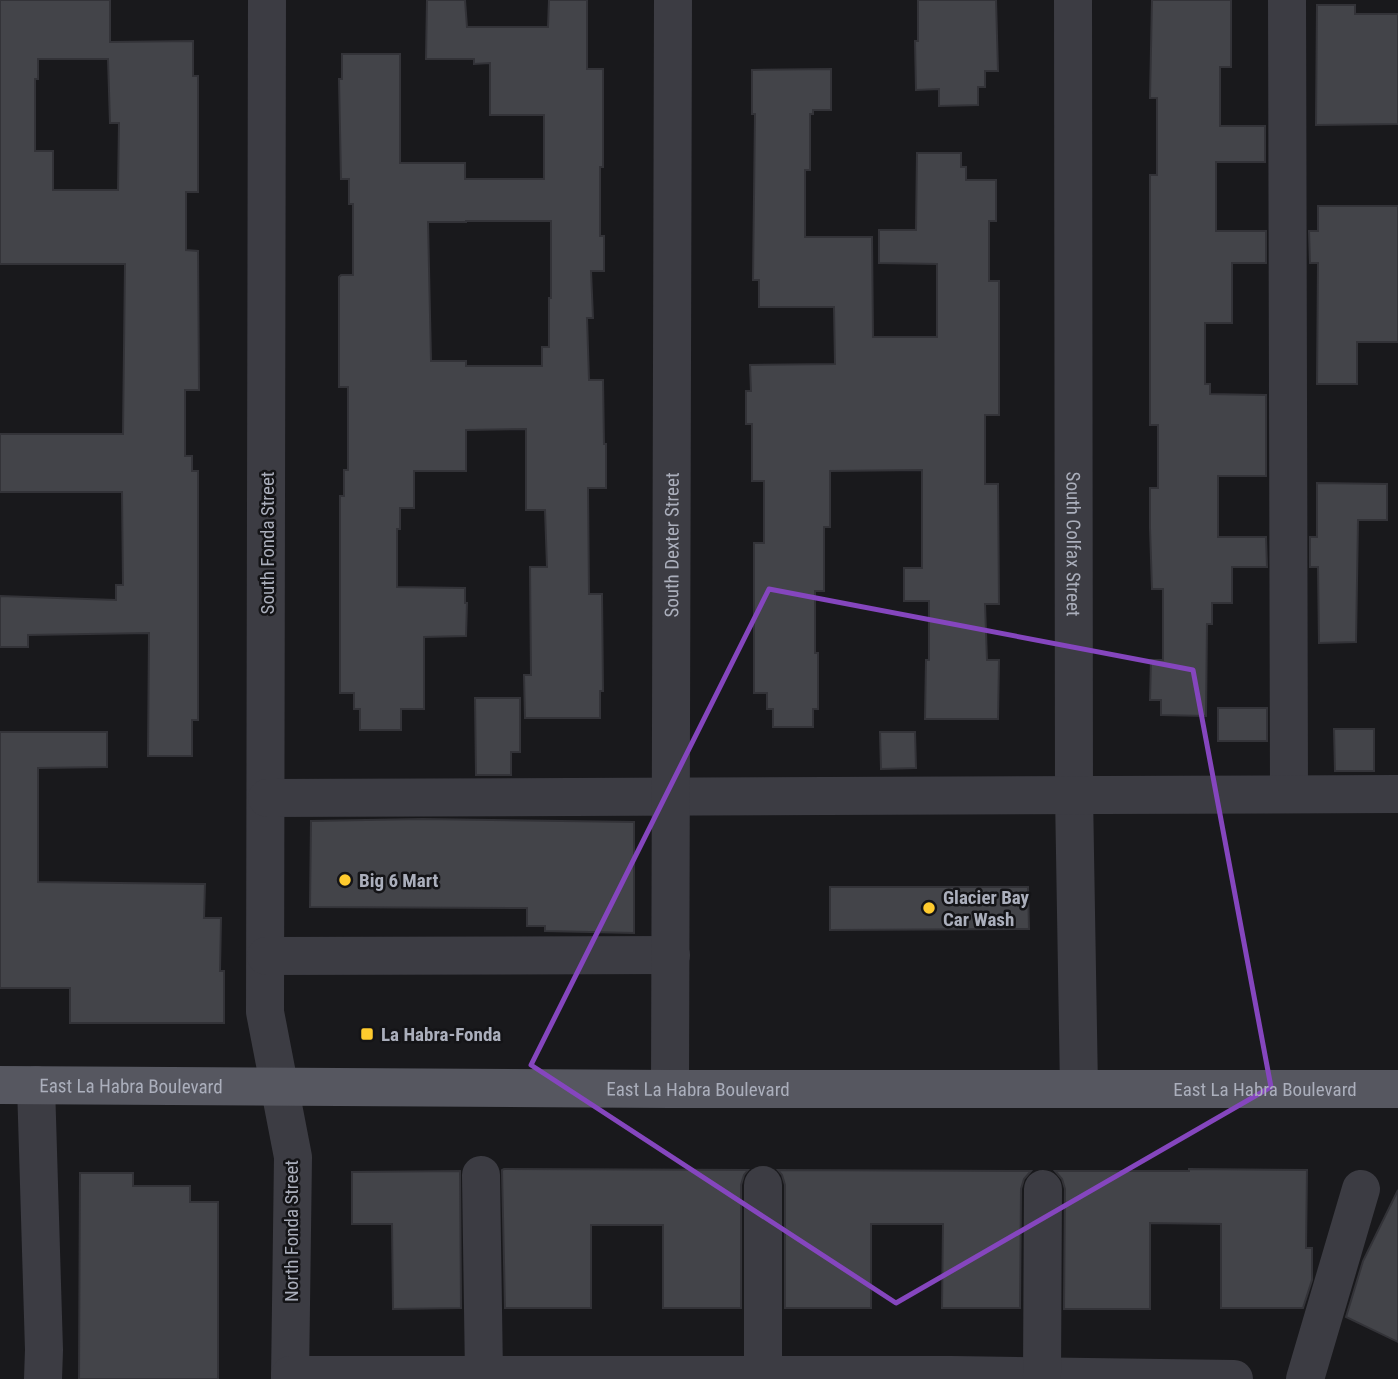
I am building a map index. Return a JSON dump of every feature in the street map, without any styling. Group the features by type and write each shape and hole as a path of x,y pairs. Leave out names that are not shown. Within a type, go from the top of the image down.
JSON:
{"main road":[{"name":"East La Habra Boulevard","path":"18,1085 670,1089 1398,1089"}],"street":[{"name":"South Fonda Street","path":"267,0 265,1012 279,1085"},
{"name":"South Dexter Street","path":"670,1089 673,0"},
{"name":"South Colfax Street","path":"1073,0 1074,794 1079,1089"},
{"path":"1287,0 1289,794"},
{"path":"267,798 1398,794"},
{"path":"266,956 671,955"},
{"path":"18,1085 44,1350 43,1379"},
{"name":"North Fonda Street","path":"279,1085 293,1157 290,1377"},
{"path":"481,1175 484,1375"},
{"path":"762,1185 762,1375"},
{"path":"1042,1376 1043,1189"},
{"path":"1305,1379 1361,1189"},
{"path":"290,1377 762,1375 1234,1379"}],"highlighted area":[{"path":"769,589 1193,670 1271,1087 896,1303 531,1065"}],"building":[{"path":"0,0 110,0 110,42 193,41 193,76 198,76 198,192 186,192 186,250 198,251 199,390 185,390 185,456 192,456 192,471 198,471 198,720 192,720 192,756 148,756 149,633 28,635 28,647 0,647 0,596 116,600 116,585 123,585 122,492 0,492 0,434 123,434 125,264 0,264","holes":["38,59 108,59 110,123 119,123 118,190 53,190 53,151 35,151 35,79 38,79"]},
{"path":"427,0 465,0 467,27 548,27 549,0 587,0 587,69 603,69 600,236 604,236 604,271 591,271 593,318 587,318 589,380 603,380 606,444 606,488 588,488 589,594 602,594 603,691 600,691 600,718 525,718 524,675 531,675 530,567 547,567 545,510 526,510 526,429 466,430 466,471 414,471 414,508 400,508 400,529 397,529 397,587 465,588 467,603 466,636 424,637 424,709 401,709 401,730 360,730 360,709 354,709 354,693 340,693 340,496 344,496 344,470 348,470 348,387 339,387 339,277 353,275 353,204 349,204 349,179 341,179 339,79 342,79 342,54 400,54 400,163 465,163 465,179 544,179 544,115 490,115 490,63 474,64 474,59 426,59","holes":["551,221 549,347 542,347 542,366 466,366 466,361 431,361 428,222"]},
{"path":"918,0 996,0 998,71 985,71 985,87 978,87 978,105 939,106 939,89 916,90"},
{"path":"1152,0 1231,0 1231,67 1220,67 1220,126 1265,126 1265,162 1216,162 1216,231 1266,231 1266,263 1232,263 1232,323 1205,323 1205,384 1210,384 1210,394 1266,395 1266,476 1218,476 1218,537 1266,537 1267,567 1232,567 1232,603 1212,603 1212,624 1207,624 1206,716 1161,715 1161,700 1150,700 1151,660 1163,660 1163,589 1152,589 1150,528 1150,488 1158,488 1158,425 1150,425 1150,175 1157,175 1157,98 1150,98"},
{"path":"1317,5 1355,5 1355,14 1398,14 1398,124 1316,125"},
{"path":"831,69 831,110 813,110 813,114 810,114 810,170 805,170 805,237 872,237 873,337 937,337 937,264 879,263 879,230 916,230 917,153 961,153 961,167 966,167 966,180 996,180 996,221 989,221 989,281 999,281 999,415 985,415 985,484 998,484 999,604 985,604 987,660 999,660 998,719 925,719 929,601 904,601 904,568 922,568 922,470 830,471 830,527 824,527 824,591 815,591 818,709 813,709 813,727 773,727 773,709 767,709 767,693 754,693 754,543 764,543 764,481 752,481 752,424 746,424 746,391 751,391 750,365 835,364 834,307 759,307 759,280 753,280 755,114 752,114 752,70"},
{"path":"1318,206 1398,206 1398,342 1357,342 1357,384 1317,384 1318,263 1310,263 1309,231 1318,231"},
{"path":"1317,483 1387,484 1387,520 1358,520 1356,642 1319,643 1318,567 1310,567 1310,537 1317,537"},
{"path":"475,698 520,698 520,752 511,752 511,775 476,775"},
{"path":"1218,708 1267,708 1267,741 1218,741"},
{"path":"1334,729 1374,729 1374,771 1335,771"},
{"path":"0,732 107,732 107,767 38,768 38,882 205,884 204,918 221,918 220,971 224,971 224,1023 70,1023 70,988 0,988"},
{"path":"880,732 915,732 916,768 881,769"},
{"path":"422,819 634,822 634,933 545,931 545,926 527,926 527,908 310,907 311,821"},
{"name":"Glacier Bay Car Wash","path":"830,887 1028,887 1029,929 830,930"},
{"path":"504,1169 748,1170 741,1185 741,1308 663,1308 663,1225 591,1225 591,1308 505,1308"},
{"path":"778,1170 1031,1171 1024,1179 1021,1189 1020,1308 942,1308 943,1224 871,1224 871,1308 785,1308 785,1185"},
{"path":"1307,1170 1306,1248 1312,1248 1312,1280 1303,1308 1221,1308 1221,1224 1150,1223 1150,1309 1064,1309 1065,1189 1062,1179 1055,1171"},
{"path":"460,1171 461,1308 393,1309 392,1224 352,1224 352,1172"},
{"path":"80,1173 133,1173 133,1186 190,1186 190,1202 218,1202 218,1379 79,1379"},
{"path":"1398,1190 1398,1342 1346,1317 1363,1261"}],"place":[{"name":"Big 6 Mart","path":"345,880"},
{"name":"Glacier Bay Car Wash","path":"929,908"},
{"name":"La Habra-Fonda","path":"367,1034"}]}
